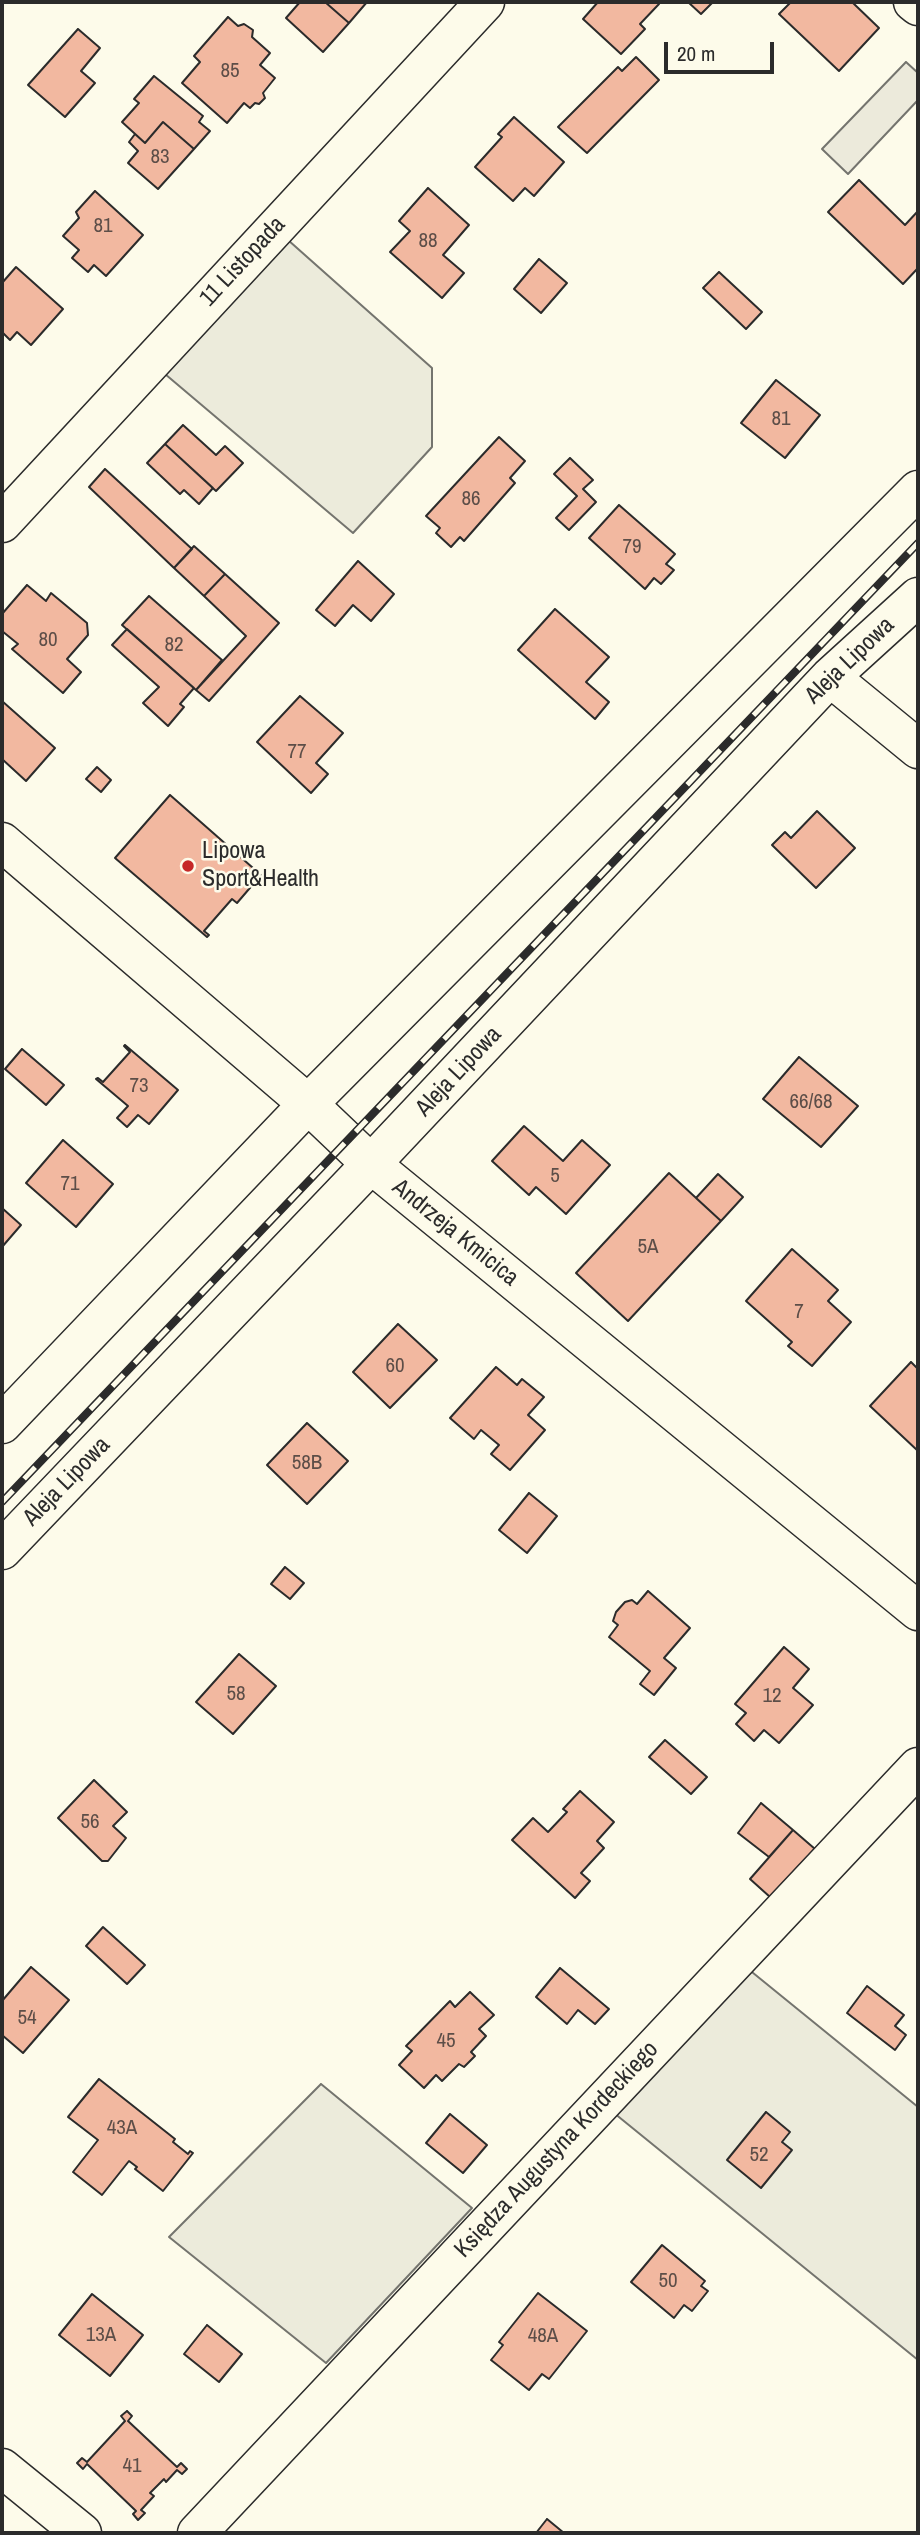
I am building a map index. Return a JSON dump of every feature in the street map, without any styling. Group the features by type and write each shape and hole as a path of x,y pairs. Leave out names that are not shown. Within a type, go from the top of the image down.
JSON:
{"street":[{"name":"11 Listopada","path":"2,523 485,2"},
{"path":"913,2 918,6"},
{"path":"2,1424 308,1104 918,489"},
{"name":"Aleja Lipowa","path":"2,1549 371,1164 830,677 918,597"},
{"path":"830,677 918,750"},
{"name":"Andrzeja Kmicica","path":"2,842 308,1104 371,1164 918,1611"},
{"name":"Księdza Augustyna Kordeckiego","path":"197,2533 918,1767"},
{"path":"2,2468 82,2533"}],"shaded area":[{"path":"906,62 918,73 918,100 848,174 822,149"},
{"path":"288,240 432,368 432,447 353,533 165,374"},
{"path":"747,1968 918,2107 918,2360 614,2113"},
{"path":"321,2084 472,2208 326,2363 169,2237"}],"building":[{"path":"300,2 325,2 349,23 323,52 286,18"},
{"path":"325,2 367,2 349,23"},
{"path":"598,2 659,4 640,24 645,29 621,54 583,19"},
{"path":"688,2 713,2 701,14"},
{"path":"791,2 852,2 879,28 839,71 779,14"},
{"path":"228,17 238,26 244,24 253,30 252,37 270,53 260,65 275,78 263,93 265,98 259,104 255,103 250,108 244,103 227,123 182,83 200,62 194,56"},
{"path":"78,29 100,48 81,71 95,83 65,117 28,85"},
{"path":"636,57 659,80 587,153 558,127 618,67 622,71"},
{"path":"154,76 203,116 199,122 210,131 194,149 163,122 145,143 122,122 139,103 134,99"},
{"path":"514,117 564,162 534,196 525,188 513,201 475,167 502,137 498,134"},
{"path":"163,122 194,149 158,189 128,163 138,151 129,142 135,134 145,143"},
{"path":"859,180 905,225 918,211 918,268 903,284 828,212"},
{"path":"428,188 469,225 443,255 464,273 442,298 390,252 410,231 399,221"},
{"path":"95,191 143,235 106,276 94,265 88,272 72,258 79,250 63,236 79,218 76,212"},
{"path":"539,259 567,283 541,313 514,289"},
{"path":"16,267 63,309 31,345 17,332 10,340 2,332 2,283"},
{"path":"719,272 762,312 746,329 703,288"},
{"path":"776,380 820,415 785,458 741,423"},
{"path":"183,425 216,455 225,446 243,463 216,491 165,444"},
{"path":"499,437 525,461 510,478 515,483 464,541 460,537 451,547 436,533 440,528 426,516"},
{"path":"165,444 213,488 199,504 184,490 180,494 147,463"},
{"path":"570,458 593,480 583,489 596,502 569,530 556,518 577,496 554,474"},
{"path":"105,469 192,549 174,568 89,487"},
{"path":"619,505 675,554 666,564 674,570 661,584 654,578 645,589 589,538"},
{"path":"194,546 225,574 204,596 174,568"},
{"path":"358,561 394,594 371,621 353,605 335,626 316,610"},
{"path":"225,574 279,623 209,701 196,690 246,636 204,596"},
{"path":"27,585 46,601 51,593 87,623 88,635 67,659 81,672 63,693 12,649 18,644 2,631 2,614"},
{"path":"149,596 222,660 196,690 122,625"},
{"path":"555,609 609,657 586,682 609,702 595,719 518,650"},
{"path":"127,629 194,688 180,704 184,707 168,726 143,703 159,687 112,645"},
{"path":"300,696 343,733 316,763 328,774 311,793 257,742"},
{"path":"2,701 55,748 26,781 2,759"},
{"path":"97,767 111,780 101,792 86,779"},
{"name":"Lipowa Sport&Health","path":"170,795 261,875 237,903 232,899 204,931 209,935 207,937 115,858"},
{"path":"817,811 855,848 816,888 772,845 785,832 791,838"},
{"path":"125,1045 178,1090 149,1124 138,1115 127,1127 117,1118 128,1106 96,1079 103,1082 130,1052"},
{"path":"22,1049 64,1085 46,1105 5,1069"},
{"path":"799,1057 858,1106 821,1147 763,1099"},
{"path":"524,1126 563,1161 582,1140 610,1165 566,1214 536,1187 529,1195 492,1161"},
{"path":"63,1140 113,1184 76,1227 26,1183"},
{"path":"669,1173 721,1221 628,1321 576,1273"},
{"path":"718,1174 743,1197 721,1221 696,1198"},
{"path":"2,1208 21,1225 2,1247"},
{"path":"792,1249 838,1290 828,1301 851,1322 812,1366 788,1346 792,1342 746,1301"},
{"path":"398,1324 437,1360 390,1408 353,1372"},
{"path":"911,1362 918,1369 918,1451 870,1406"},
{"path":"496,1367 517,1385 522,1379 544,1397 528,1415 545,1430 510,1470 491,1454 499,1445 481,1430 474,1439 450,1418"},
{"path":"307,1423 348,1461 307,1504 267,1465"},
{"path":"529,1493 557,1516 527,1553 499,1530"},
{"path":"285,1567 304,1583 290,1599 271,1584"},
{"path":"648,1591 690,1628 664,1658 676,1668 654,1695 640,1684 650,1671 609,1637 618,1625 613,1621 616,1612 625,1602 632,1600 637,1604"},
{"path":"784,1647 809,1669 793,1688 813,1705 779,1743 764,1730 754,1741 736,1724 746,1713 735,1704"},
{"path":"239,1654 276,1686 233,1734 196,1702"},
{"path":"665,1740 707,1777 691,1794 649,1757"},
{"path":"94,1780 127,1812 113,1826 126,1838 108,1861 102,1861 58,1818"},
{"path":"580,1791 614,1822 597,1841 604,1848 581,1873 590,1881 575,1898 512,1840 533,1818 548,1832 567,1812 563,1809"},
{"path":"761,1803 793,1830 769,1857 738,1833"},
{"path":"793,1830 815,1849 770,1897 750,1879"},
{"path":"103,1927 145,1965 127,1984 86,1946"},
{"path":"31,1967 69,2000 23,2053 2,2035 2,2001"},
{"path":"560,1968 609,2009 595,2024 578,2010 567,2024 536,1997"},
{"path":"867,1986 904,2015 895,2026 906,2035 895,2050 847,2013"},
{"path":"470,1992 494,2015 479,2029 486,2036 471,2052 475,2056 464,2067 459,2064 442,2081 436,2075 424,2088 399,2065 412,2051 406,2046 450,2001 455,2007"},
{"path":"99,2079 175,2139 173,2142 188,2154 190,2151 193,2153 163,2191 129,2161 102,2195 73,2172 98,2140 68,2117"},
{"path":"766,2112 790,2132 782,2142 792,2150 761,2188 727,2160"},
{"path":"450,2114 487,2145 463,2173 426,2143"},
{"path":"662,2245 705,2281 701,2286 708,2291 692,2311 684,2305 674,2318 631,2282"},
{"path":"538,2293 587,2331 549,2379 542,2374 529,2390 491,2360 503,2345 499,2342"},
{"path":"92,2294 143,2335 110,2376 59,2335"},
{"path":"207,2325 242,2354 219,2382 184,2354"},
{"path":"127,2411 132,2416 128,2421 177,2467 181,2463 187,2469 182,2474 177,2470 150,2493 154,2496 141,2510 145,2513 138,2520 133,2514 136,2511 87,2464 83,2469 77,2463 82,2458 87,2462 125,2421 121,2416"},
{"path":"547,2519 564,2533 536,2533"}],"railway":[{"path":"2,1502 918,543"}],"place":[{"name":"Lipowa Sport&Health","path":"188,866"}]}
